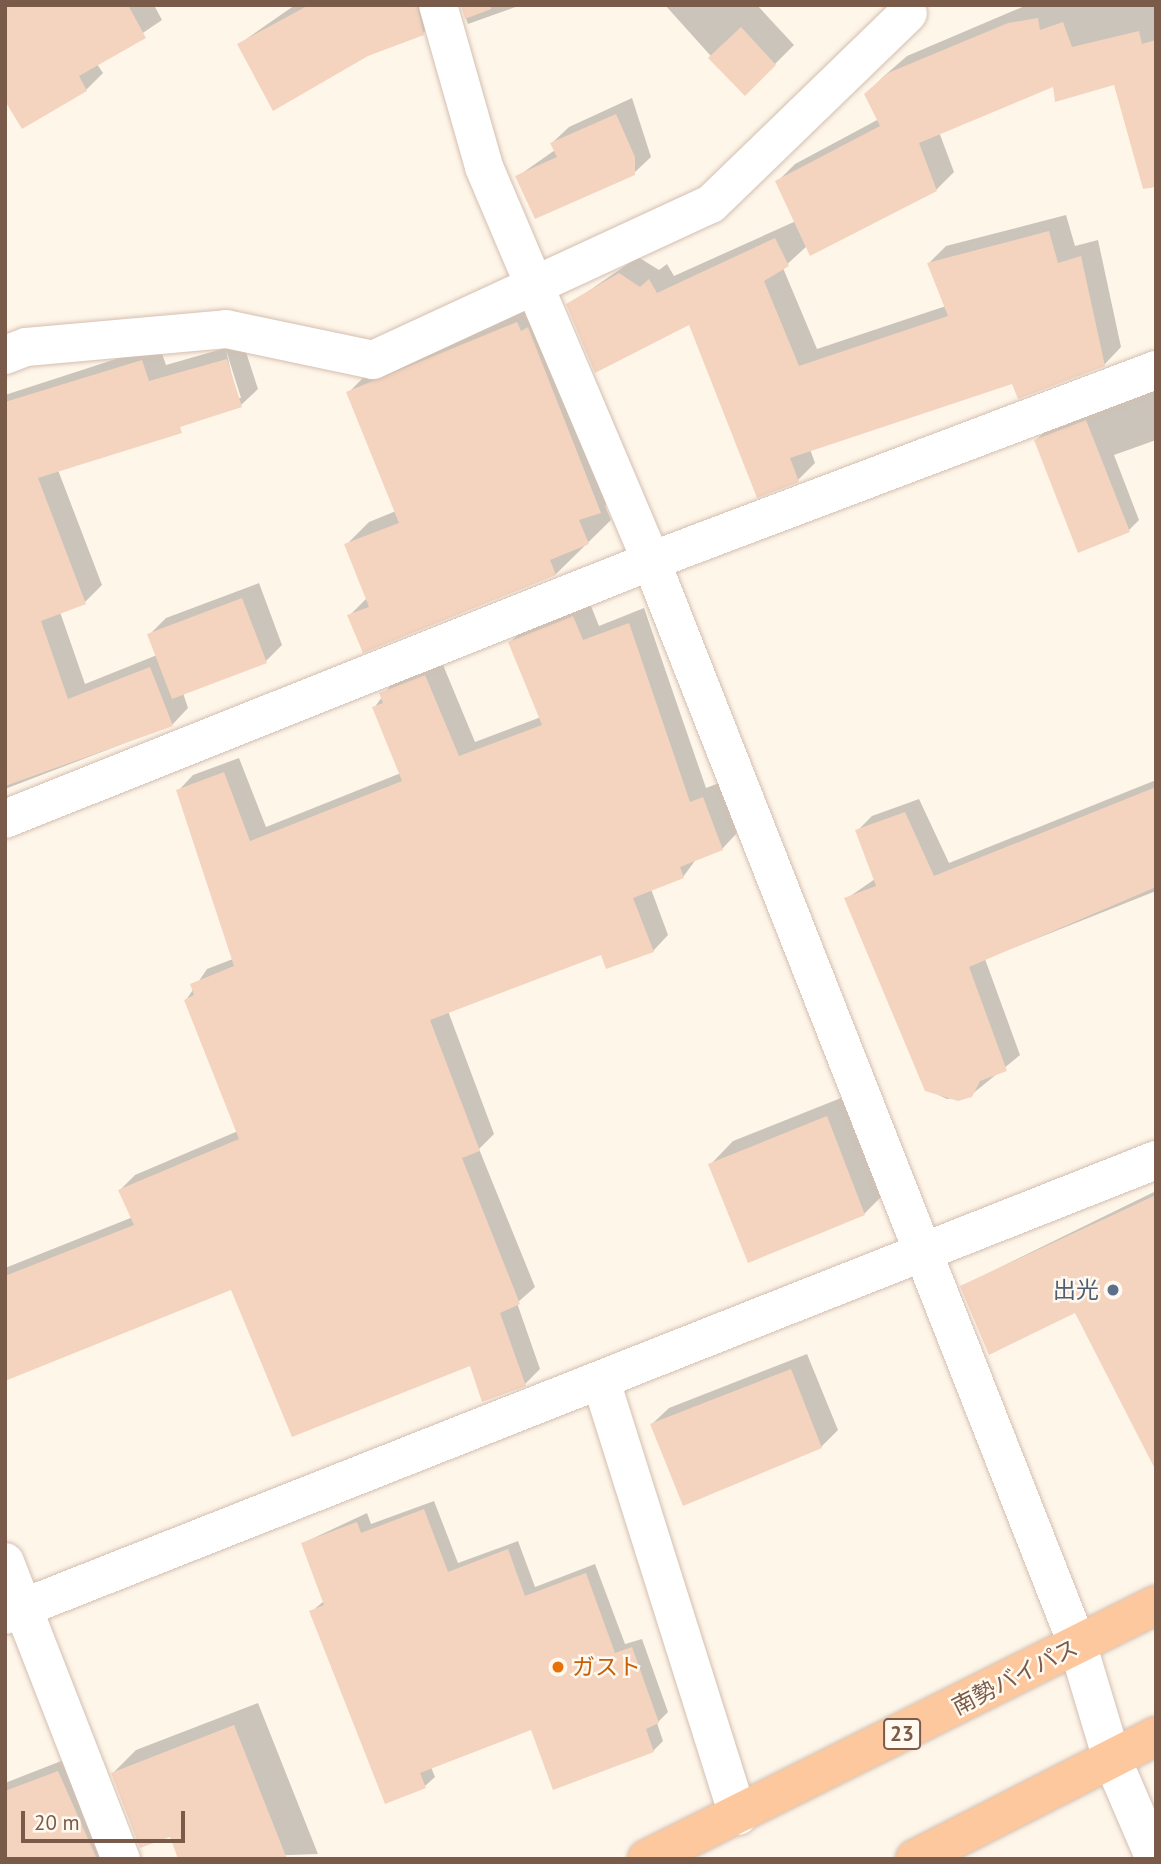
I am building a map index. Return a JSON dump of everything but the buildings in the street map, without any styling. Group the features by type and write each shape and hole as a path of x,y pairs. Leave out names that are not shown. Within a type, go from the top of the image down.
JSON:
{"highway":[{"name":"南勢バイパス","path":"647,1859 738,1816 1156,1605"},
{"path":"915,1859 1156,1736"}],"street":[{"path":"438,5 484,167 651,561 1078,1646 1112,1759 1155,1859"},
{"path":"5,355 26,347 226,329 373,360 533,282 711,204 905,8"},
{"path":"5,819 651,561 1156,370"},
{"path":"15,1611 922,1255 1156,1160"},
{"path":"601,1381 738,1816"},
{"path":"5,1562 15,1611 121,1859"}],"place":[{"name":"出光","path":"1113,1290"},
{"name":"ガスト","path":"558,1667"}]}
